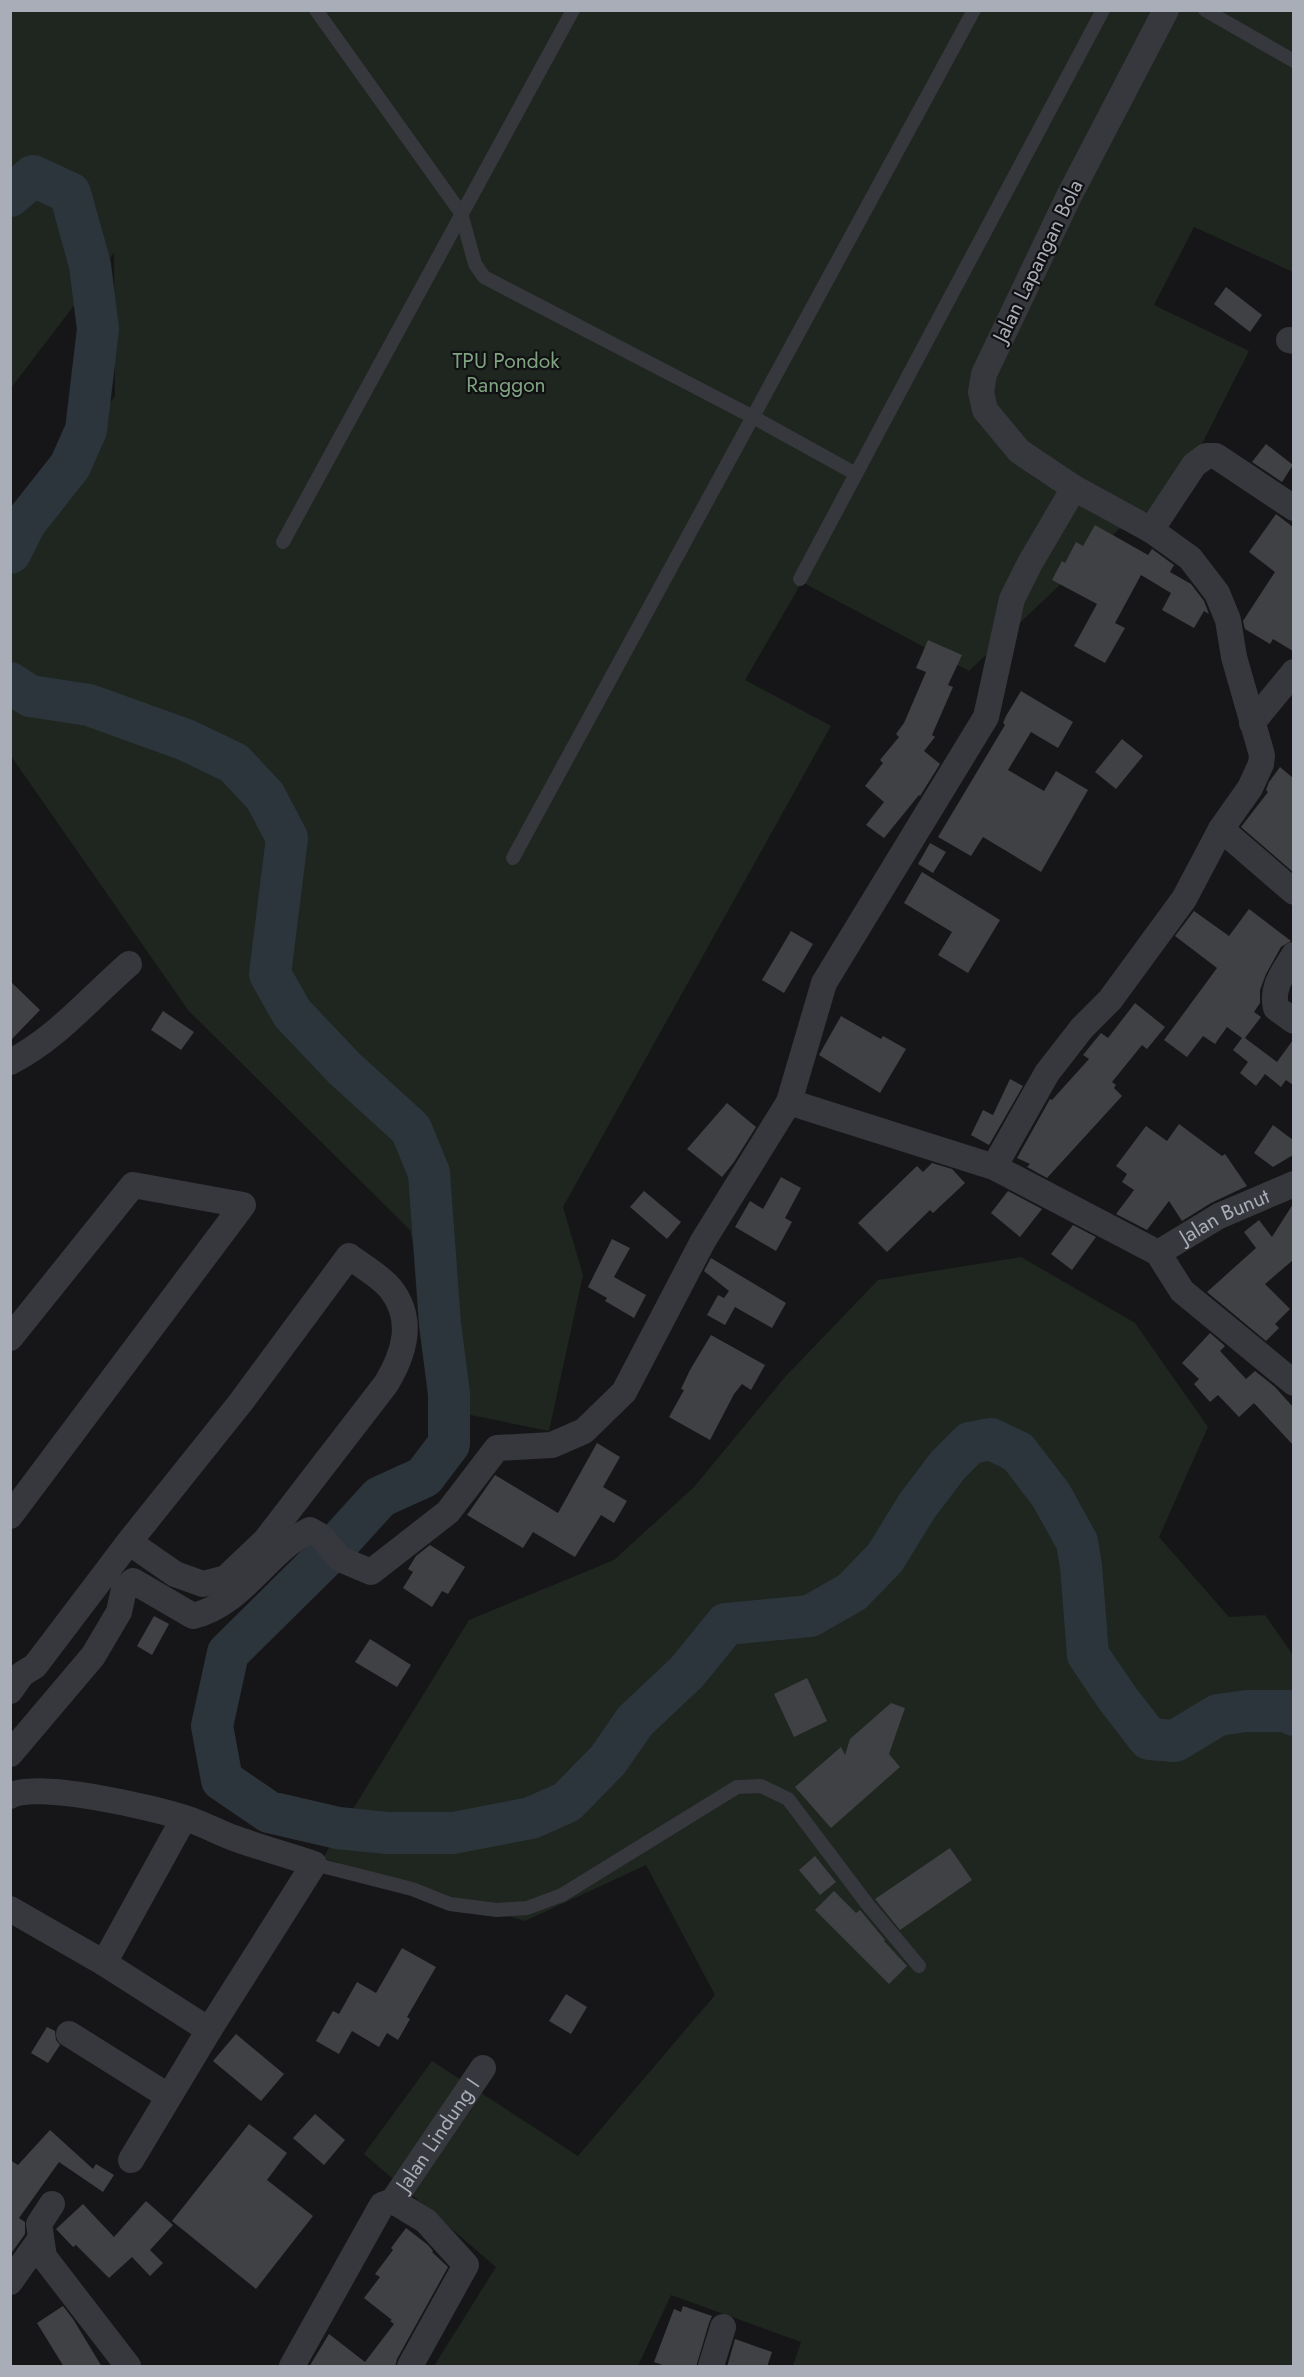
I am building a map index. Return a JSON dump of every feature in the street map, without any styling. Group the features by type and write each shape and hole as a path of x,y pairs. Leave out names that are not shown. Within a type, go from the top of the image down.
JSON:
{"street":[{"name":"Jalan Lapangan Bola","path":"994,1167 1047,1072 1082,1028 1110,1000 1177,908 1221,829 1250,788 1261,764 1262,755 1234,657 1228,621 1217,594 1190,558 1151,530 1074,488 1018,451 985,411 981,392 984,374 1069,196 1166,10"},
{"path":"1151,530 1194,465 1206,456 1216,456 1290,500"},
{"path":"10,1754 93,1656 119,1611 124,1589 133,1581 193,1617 209,1613 245,1585 295,1537 310,1530 322,1537 340,1559 371,1572 448,1512 497,1448 552,1444 584,1431 624,1392 703,1240 789,1102 824,983 986,717 1012,599 1030,563 1074,488"},
{"path":"1252,723 1293,672"},
{"path":"1221,829 1293,892"},
{"path":"1293,955 1274,987 1276,1008 1293,1021"},
{"path":"10,1062 21,1057 65,1022 129,964"},
{"path":"789,1102 994,1167 1158,1252 1182,1291 1293,1383"},
{"name":"Jalan Bunut","path":"1158,1252 1219,1216 1293,1184"},
{"path":"10,1338 133,1185 243,1205 10,1516"},
{"path":"14,1678 35,1666 129,1542 241,1402 349,1256 389,1287 400,1306 405,1327 404,1347 399,1364 387,1384 257,1548 226,1578 202,1584 175,1574 129,1542"},
{"path":"10,1796 16,1792 28,1790 90,1796 184,1818 232,1837 314,1864 168,2096 131,2160"},
{"path":"104,1963 184,1818"},
{"path":"10,1909 104,1963 209,2030"},
{"path":"69,2034 168,2096"},
{"name":"Jalan Lindung I","path":"292,2367 382,2205 393,2201 483,2068"},
{"path":"393,2201 426,2221 466,2265 410,2367"},
{"path":"52,2204 39,2224 44,2257 128,2367"},
{"path":"10,2282 41,2238"},
{"path":"711,2367 723,2327"}],"lane":[{"path":"316,10 461,213 475,264 484,277 753,417 856,474"},
{"path":"283,542 573,10"},
{"path":"513,858 974,10"},
{"path":"800,579 1103,10"},
{"path":"1205,10 1293,61"},
{"path":"314,1864 412,1889 450,1904 497,1910 527,1908 562,1895 737,1788 761,1786 788,1799 868,1905 918,1966"}],"green space":[{"name":"TPU Pondok Ranggon","path":"11,11 1293,11 1293,272 1194,227 1154,305 1249,351 1172,503 1133,516 969,671 802,582 745,680 831,726 563,1207 583,1275 549,1431 446,1410 410,1230 188,1010 11,756 11,539 115,396 114,253 11,388"},
{"path":"1021,1257 1135,1323 1208,1427 1159,1537 1229,1617 1265,1615 1293,1655 1293,2366 793,2366 801,2342 671,2295 638,2366 434,2366 496,2267 364,2154 432,2061 578,2156 715,1995 646,1865 525,1921 323,1858 469,1620 614,1560 694,1487 785,1377 878,1280"}],"building":[{"path":"1226,287 1262,315 1250,332 1214,304"},
{"path":"1266,444 1293,465 1282,482 1252,462"},
{"path":"1276,514 1293,527 1293,651 1273,639 1270,644 1245,629 1243,621 1275,572 1249,552"},
{"path":"1095,525 1148,555 1152,549 1174,565 1170,572 1191,584 1204,601 1209,614 1204,611 1194,628 1162,610 1171,593 1141,575 1115,623 1125,628 1105,663 1074,646 1097,604 1052,580 1062,561 1065,563 1076,542 1083,546"},
{"path":"928,640 962,655 948,685 953,687 932,735 935,737 924,751 940,764 920,796 884,838 866,825 884,802 865,786 883,763 880,760 899,737 896,734 904,723 926,672 916,668"},
{"path":"1021,691 1073,722 1058,748 1031,732 1008,770 1044,791 1056,771 1088,790 1041,872 983,837 971,856 938,837 1005,725 1003,723 1006,716"},
{"path":"1122,739 1143,756 1116,789 1095,772"},
{"path":"1280,767 1293,778 1293,872 1241,827 1268,792 1266,790 1269,782"},
{"path":"930,843 946,852 933,873 918,864"},
{"path":"922,872 1000,920 968,973 938,955 952,932 904,903"},
{"path":"1249,909 1291,941 1281,947 1266,974 1260,990 1260,1003 1254,1012 1261,1017 1245,1038 1277,1062 1293,1040 1293,1085 1286,1080 1281,1087 1265,1074 1256,1086 1240,1073 1248,1062 1233,1050 1242,1038 1227,1027 1215,1044 1203,1036 1187,1057 1164,1040 1217,968 1175,936 1194,911 1229,936"},
{"path":"791,931 813,944 784,993 762,980"},
{"path":"10,981 40,1010 10,1041"},
{"path":"1135,1003 1165,1027 1147,1049 1142,1045 1112,1082 1116,1085 1114,1088 1122,1096 1047,1178 1027,1167 1030,1164 1017,1158 1050,1099 1052,1100 1089,1059 1083,1055 1101,1033 1108,1038"},
{"path":"163,1011 194,1032 181,1050 151,1030"},
{"path":"841,1016 881,1039 883,1036 906,1049 880,1093 819,1055"},
{"path":"1010,1079 1023,1086 989,1145 971,1135 983,1110 993,1115"},
{"path":"727,1103 756,1127 722,1177 687,1149"},
{"path":"1179,1124 1222,1156 1225,1154 1247,1186 1211,1203 1182,1221 1169,1201 1147,1230 1116,1214 1134,1190 1122,1182 1127,1174 1116,1166 1146,1126 1167,1141"},
{"path":"1273,1125 1293,1140 1293,1155 1273,1167 1254,1153"},
{"path":"932,1163 952,1169 965,1183 933,1213 930,1210 887,1252 858,1223 917,1166 923,1172"},
{"path":"781,1177 801,1188 785,1218 792,1222 776,1251 735,1227 750,1201 763,1209"},
{"path":"644,1191 681,1222 667,1239 630,1207"},
{"path":"1008,1191 1042,1209 1020,1237 991,1213"},
{"path":"1293,1204 1293,1260 1265,1284 1290,1309 1275,1324 1279,1328 1266,1341 1207,1292 1256,1248 1244,1232 1259,1220 1272,1237"},
{"path":"1073,1225 1096,1237 1072,1270 1051,1254"},
{"path":"612,1239 630,1248 614,1277 646,1295 634,1318 605,1301 607,1298 588,1287"},
{"path":"711,1258 786,1303 772,1328 735,1307 725,1325 707,1315 718,1295 724,1298 729,1291 704,1271"},
{"path":"1210,1333 1225,1346 1220,1351 1246,1379 1255,1371 1275,1387 1293,1407 1293,1445 1254,1403 1239,1417 1218,1395 1210,1402 1194,1384 1199,1379 1182,1363"},
{"path":"711,1335 765,1365 751,1390 742,1384 734,1394 710,1440 669,1417 684,1390 681,1389 690,1370"},
{"path":"597,1443 620,1457 603,1487 627,1501 614,1523 601,1515 575,1557 533,1532 523,1548 467,1515 495,1475 558,1513"},
{"path":"430,1545 465,1567 448,1594 442,1591 432,1607 403,1588 413,1572 408,1569 416,1556"},
{"path":"154,1616 169,1624 152,1655 137,1646"},
{"path":"370,1639 411,1665 397,1687 355,1662"},
{"path":"807,1678 827,1721 794,1737 774,1694"},
{"path":"891,1703 905,1708 889,1754 900,1767 831,1828 795,1787 841,1747 845,1755 850,1739"},
{"path":"950,1848 972,1880 900,1930 875,1899"},
{"path":"815,1856 836,1882 820,1895 799,1870"},
{"path":"834,1891 856,1913 860,1910 907,1966 889,1984 815,1910"},
{"path":"402,1948 436,1967 407,2017 410,2019 398,2040 387,2033 379,2047 352,2031 339,2054 316,2041 333,2011 339,2014 357,1982 376,1993"},
{"path":"566,1994 587,2007 571,2034 549,2021"},
{"path":"47,2027 55,2031 56,2040 60,2045 48,2063 31,2053"},
{"path":"236,2034 284,2074 261,2101 213,2061"},
{"path":"315,2114 345,2140 324,2165 293,2138"},
{"path":"249,2124 287,2153 267,2180 313,2216 256,2289 172,2221"},
{"path":"50,2130 93,2169 96,2164 114,2175 103,2192 59,2162 19,2218 25,2222 25,2234 10,2255 10,2160 18,2165"},
{"path":"146,2201 173,2225 150,2250 163,2263 150,2276 132,2257 109,2278 76,2245 73,2247 56,2229 83,2204 114,2237"},
{"path":"406,2228 428,2245 448,2267 397,2359 395,2367 309,2367 329,2334 365,2362 394,2324 364,2298 380,2277 375,2274"},
{"path":"63,2306 102,2367 64,2367 37,2323"},
{"path":"683,2306 712,2316 696,2367 668,2367 654,2362 674,2309 681,2312"},
{"path":"735,2339 772,2352 767,2367 727,2367"}],"waterway":[{"path":"10,196 33,176 70,193 90,265 98,329 86,430 70,466 25,523 10,553"},
{"path":"10,683 30,696 89,705 186,740 234,763 265,796 287,838 270,974 292,1013 344,1068 411,1129 429,1173 440,1324 449,1394 449,1444 424,1477 380,1497 329,1553 228,1653 212,1726 222,1780 269,1812 338,1828 387,1833 453,1833 531,1818 567,1802 608,1760 635,1721 687,1672 726,1624 810,1616 852,1592 885,1558 917,1506 948,1465 970,1443 991,1439 1018,1452 1051,1495 1077,1542 1088,1655 1149,1739 1175,1741 1218,1715 1246,1711 1289,1711 1294,1715"}]}
